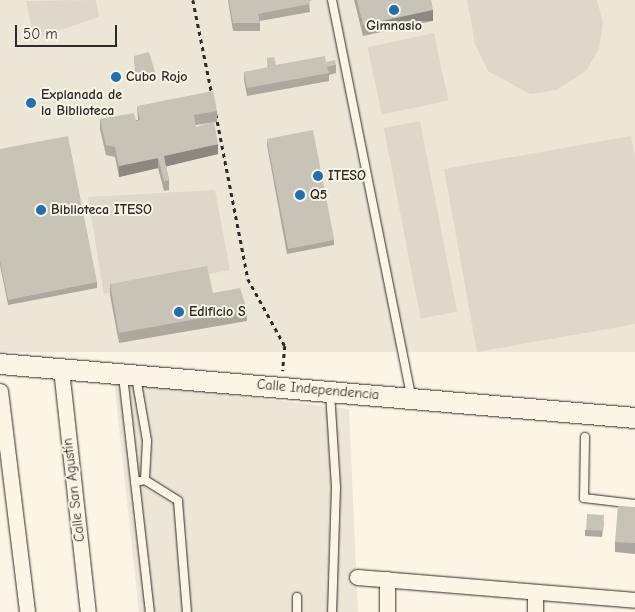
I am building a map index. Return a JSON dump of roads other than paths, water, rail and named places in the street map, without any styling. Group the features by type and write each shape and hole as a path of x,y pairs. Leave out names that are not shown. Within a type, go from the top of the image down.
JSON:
{"street":[{"name":"Calle Independencia","path":"0,364 635,418"},
{"name":"Calle San Agustín","path":"61,369 88,612"},
{"path":"0,391 27,612"},
{"path":"358,576 535,592 614,605 635,600"},
{"path":"387,579 387,612"},
{"path":"535,592 535,612"}],"lane":[{"path":"332,0 411,399"},
{"path":"129,375 147,441 145,480"},
{"path":"129,375 135,482 150,612"},
{"path":"330,391 336,486 332,612"},
{"path":"585,437 584,498 635,504"},
{"path":"135,482 145,480 178,501 187,612"},
{"path":"297,597 297,612"}],"place":[{"name":"Gimnasio","path":"394,10"},
{"name":"Cubo Rojo","path":"116,77"},
{"name":"Explanada de la Biblioteca","path":"31,103"},
{"name":"ITESO","path":"318,176"},
{"name":"Q5","path":"300,195"},
{"name":"Biblioteca ITESO","path":"41,210"},
{"name":"Edificio S","path":"179,312"}]}
